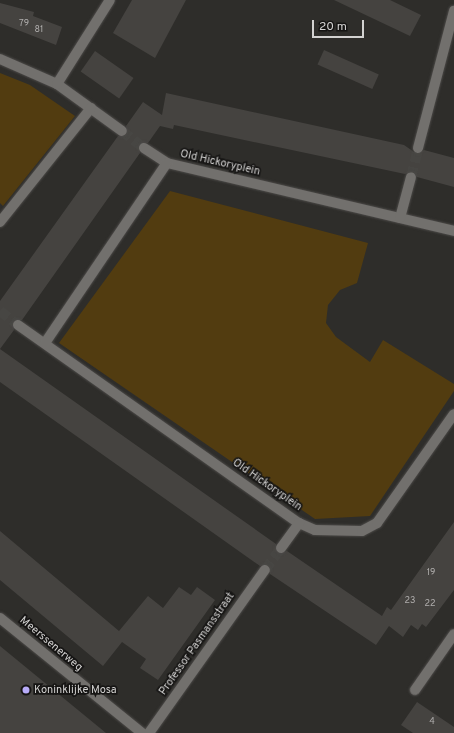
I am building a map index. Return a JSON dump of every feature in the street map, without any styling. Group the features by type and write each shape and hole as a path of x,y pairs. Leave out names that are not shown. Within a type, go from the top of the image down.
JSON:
{"street":[{"path":"57,84 110,0"},
{"path":"418,148 454,11"},
{"path":"0,59 57,84 122,131"},
{"path":"2,217 91,108"},
{"name":"Old Hickoryplein","path":"144,148 167,163 454,231"},
{"name":"Old Hickoryplein","path":"45,343 167,163"},
{"path":"400,218 411,177"},
{"name":"Old Hickoryplein","path":"18,325 299,523 315,530 371,528 454,414"},
{"path":"281,548 299,523"},
{"name":"Professor Pasmansstraat","path":"149,733 265,570"},
{"name":"Meerssenerweg","path":"0,618 142,733"},
{"path":"414,690 454,634"}],"shaded area":[{"path":"0,73 30,85 75,116 3,206 0,203"},
{"path":"170,191 368,243 357,283 340,290 328,305 326,323 336,337 370,362 383,340 454,384 454,391 370,516 315,519 59,343"}],"building":[{"path":"132,0 186,0 155,58 113,33"},
{"path":"334,0 390,0 421,15 410,36"},
{"path":"0,3 34,12 33,16 62,27 56,45 0,23"},
{"path":"324,50 379,74 372,89 317,65"},
{"path":"95,51 134,78 119,98 81,71"},
{"path":"166,93 404,145 417,154 424,150 454,158 454,187 417,177 412,171 405,174 174,125 173,129 160,126 148,143 139,144 140,153 22,320 13,321 14,330 0,349 0,301 118,136 127,135 126,126 143,102 162,115"},
{"path":"0,349 276,544 278,553 287,551 382,616 387,607 391,610 454,522 454,590 426,627 422,624 418,630 411,625 403,637 389,626 376,645 270,574 268,565 260,566 0,382"},
{"path":"0,531 119,631 148,596 163,608 179,587 191,595 197,587 215,600 158,680 140,668 146,659 122,642 103,666 0,580"},
{"name":"Koninklijke Mosa","path":"0,646 106,733 0,733"},
{"path":"417,702 454,727 454,733 413,733 401,725"}],"tunnel":[{"path":"122,131 144,148"},
{"path":"411,177 418,148"},
{"path":"0,311 18,325"},
{"path":"265,570 281,548"}],"place":[{"name":"Koninklijke Mosa","path":"26,690"}]}
